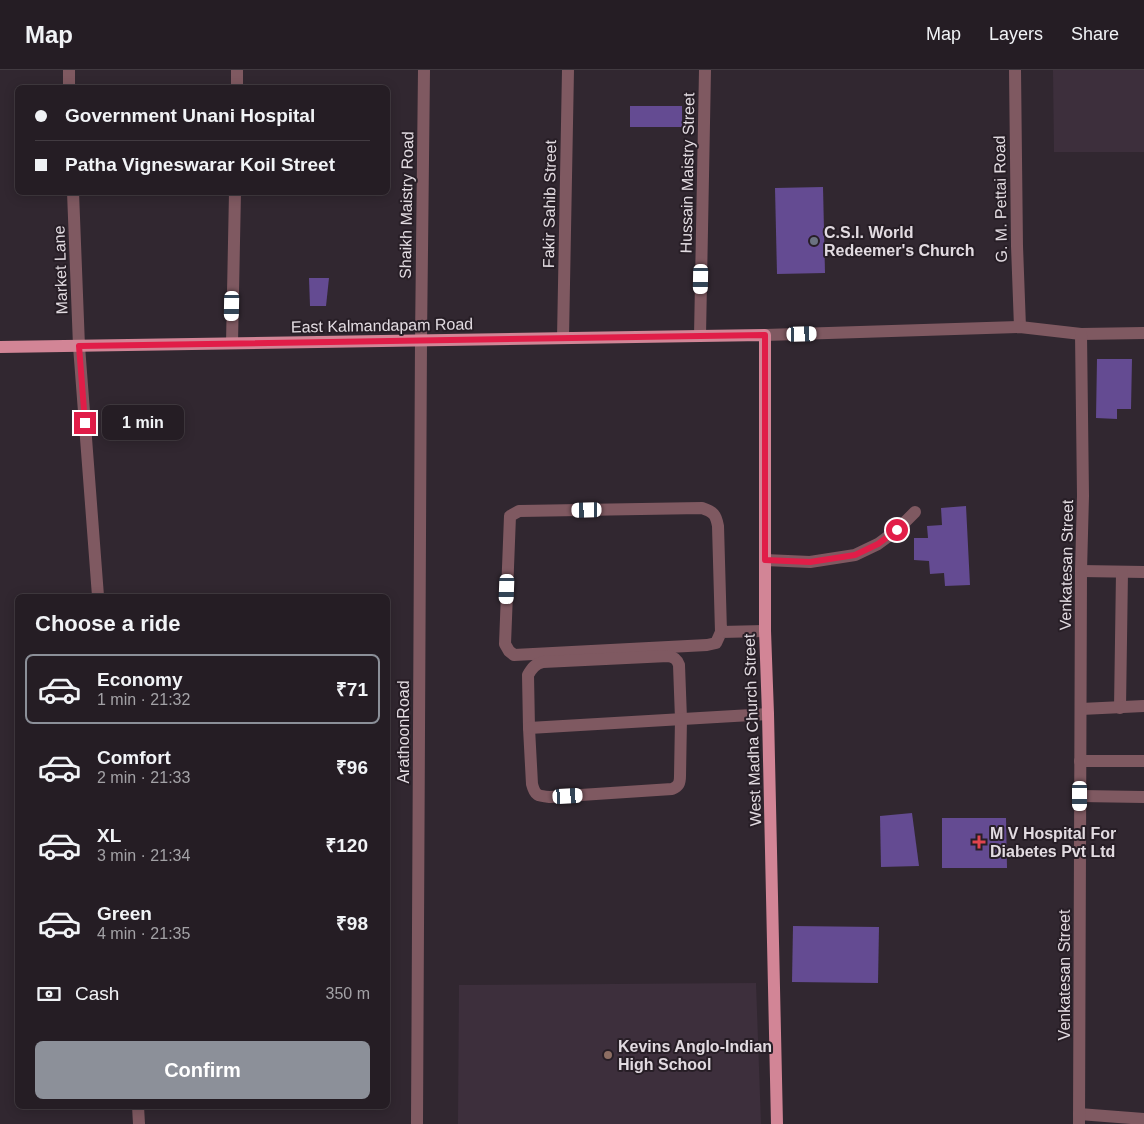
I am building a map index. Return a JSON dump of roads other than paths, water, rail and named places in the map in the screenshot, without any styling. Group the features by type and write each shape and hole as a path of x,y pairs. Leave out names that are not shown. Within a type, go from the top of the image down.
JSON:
{"main road":[{"name":"East Kalmandapam Road","path":"0,347 765,335"},
{"name":"West Madha Church Street","path":"765,335 765,631 777,1124"}],"street":[{"path":"69,70 69,85"},
{"path":"237,70 237,85"},
{"name":"Shaikh Maistry Road","path":"421,340 424,70"},
{"name":"Fakir Sahib Street","path":"563,338 568,70"},
{"name":"Hussain Maistry Street","path":"700,336 705,70"},
{"name":"G. M. Pettai Road","path":"1015,70 1020,327"},
{"name":"Market Lane","path":"73,195 79,346 98,594"},
{"path":"232,343 235,195"},
{"path":"765,335 1020,327 1081,334 1144,333"},
{"name":"Venkatesan Street","path":"1079,1119 1080,709 1083,496 1081,334"},
{"name":"ArathoonRoad","path":"417,1124 421,340"},
{"path":"702,508 710,511 716,517 718,526 721,632 716,643 708,645 514,654 504,644 510,516 519,510 702,508"},
{"path":"765,560 810,562 855,555 878,544 897,530 915,512"},
{"path":"1081,572 1144,572"},
{"path":"1120,708 1122,572"},
{"path":"721,632 765,631"},
{"path":"673,657 679,665 681,719 680,784 676,788 550,797 539,796 534,792 529,728 528,675 537,664 543,662 673,657"},
{"path":"1080,709 1144,706"},
{"path":"529,728 768,714"},
{"path":"1080,761 1144,761"},
{"path":"1080,796 1144,797"},
{"path":"138,1109 139,1124"},
{"path":"1079,1119 1144,1119"}],"place":[{"name":"C.S.I. World Redeemer's Church","path":"814,241"},
{"name":"M V Hospital For Diabetes Pvt Ltd","path":"979,842"},
{"name":"Kevins Anglo-Indian High School","path":"608,1055"}]}
